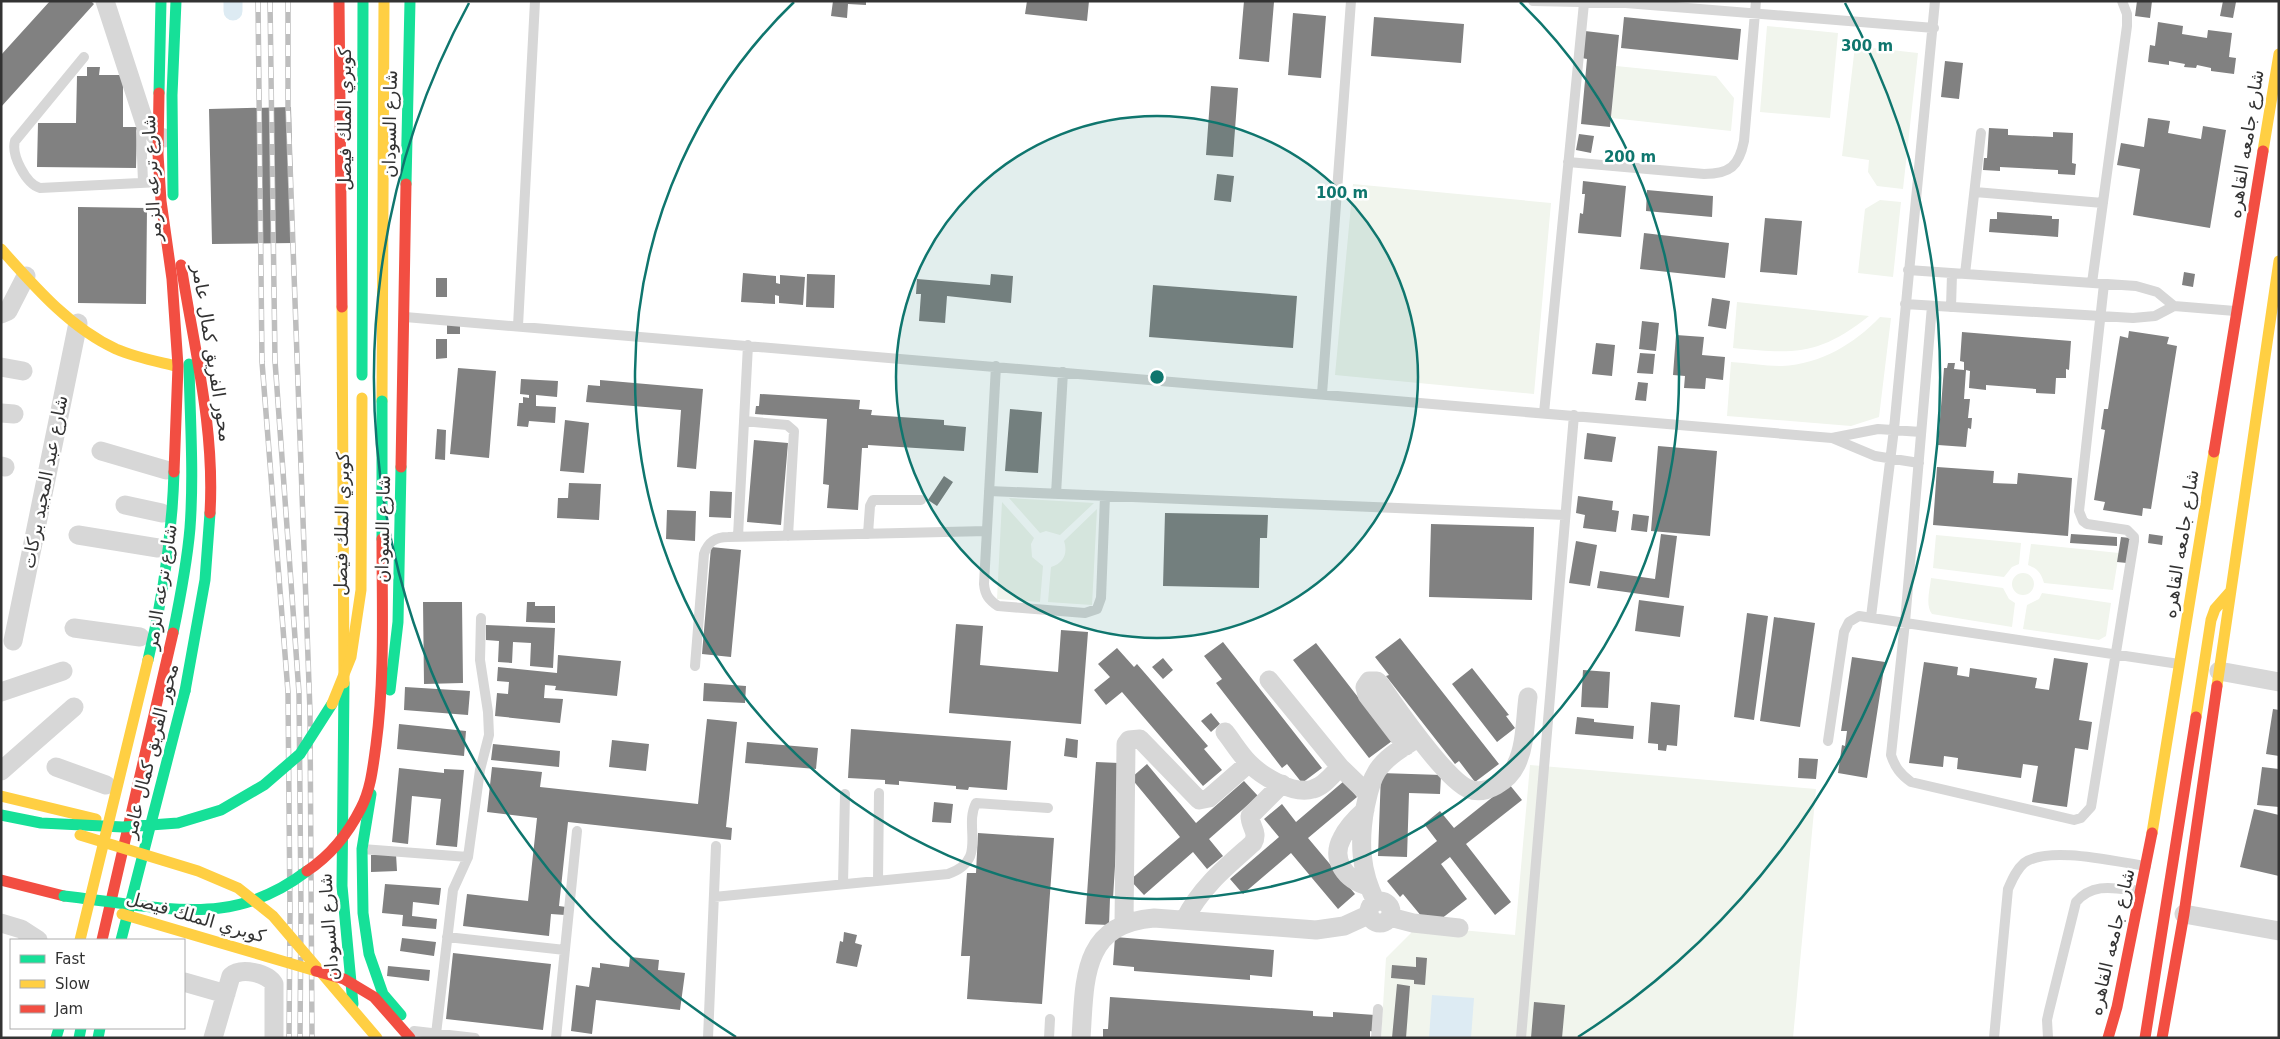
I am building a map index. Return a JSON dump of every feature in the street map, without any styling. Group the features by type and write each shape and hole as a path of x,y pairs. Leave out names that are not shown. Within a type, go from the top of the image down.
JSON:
{"main road":[{"name":"محور الفريق كمال عامر","path":"80,939 157,622 168,553 174,482 178,366 172,279 161,201 158,154 161,1"},
{"name":"شارع ترعه الزمر","path":"102,939 173,639 190,529 192,478 191,370 181,353 168,182 165,1"},
{"name":"محور الفريق كمال عامر","path":"122,939 195,647 205,591 210,539 211,492 204,394 183,279 173,195 172,95 176,1"},
{"name":"شارع السودان","path":"339,1 346,627 342,886 352,1000 363,1038"},
{"name":"كوبري الملك فيصل","path":"41,823 123,827 178,823 221,810 264,785 300,754 336,700 351,657 361,590 363,1"},
{"name":"كوبري الملك فيصل","path":"64,896 182,909 220,908 257,899 291,883 326,858 345,836 362,807 372,776 382,699 384,1"},
{"name":"شارع السودان","path":"410,1 398,622 395,663 362,849 363,913 369,954 383,994 415,1036"},
{"name":"شارع جامعه القاهره","path":"2108,1038 2117,1007 2147,866 2279,54"},
{"path":"1,249 26,276 78,323 110,346 130,354 175,366"},
{"path":"2162,1038 2184,914 2230,592 2274,326 2279,261"},
{"name":"شارع ترعه الزمر","path":"147,608 158,548 175,366 181,353"},
{"path":"2145,1038 2211,620 2215,610 2230,592"},
{"path":"346,627 358,638 370,641 389,635 398,622"},
{"path":"104,789 112,757"},
{"path":"1,796 97,815 129,826"},
{"name":"كوبري الملك فيصل","path":"1,815 41,823 198,871 238,888 272,916 377,1038"},
{"path":"68,939 97,815"},
{"name":"كوبري الملك فيصل","path":"1,880 64,896 172,930 305,966 344,979 374,997 415,1036"}],"street":[{"path":"105,1 145,124 156,136 166,139"},
{"path":"1,314 8,310 26,276"},
{"name":"شارع عبد المجيد بركات","path":"13,641 78,323"},
{"path":"1,368 23,371"},
{"path":"101,451 166,470"},
{"path":"125,505 162,513"},
{"path":"78,535 158,548"},
{"path":"74,628 140,637"},
{"path":"1,692 62,670"},
{"path":"2220,671 2279,682"},
{"path":"1270,680 1366,802"},
{"path":"1378,695 1412,741 1460,784 1470,790 1482,790 1496,786 1508,777 1516,766 1521,752 1528,697"},
{"path":"1,771 74,708"},
{"path":"1225,732 1250,763 1282,784 1302,790 1313,789 1322,784 1340,767"},
{"path":"1124,924 1126,744 1135,738 1140,739 1199,800 1209,798 1250,763"},
{"path":"1412,741 1377,770 1366,802 1361,853 1371,901 1377,923 1385,922 1390,917 1413,923 1459,928"},
{"path":"56,767 104,789"},
{"path":"1185,920 1192,906 1209,882 1253,843 1256,838 1256,832 1250,822 1250,816 1282,784"},
{"path":"1081,1038 1086,974 1090,958 1098,944 1110,932 1124,924 1154,918 1316,930 1344,926 1371,901"},
{"path":"2184,914 2279,931"},
{"path":"1,923 21,929 36,939"},
{"path":"213,1038 232,976 236,972 242,971 266,976 272,981 274,988 274,1038"},
{"path":"185,982 226,994"}],"lane":[{"path":"518,326 535,1"},
{"path":"1322,394 1351,1"},
{"path":"1533,1 1584,4 1626,2 1934,28"},
{"path":"1568,162 1704,174 1720,174 1732,167 1741,155 1744,141 1756,1"},
{"path":"1871,617 1894,429 1908,270 1936,1"},
{"path":"2092,283 2127,26 2127,14 2122,1"},
{"path":"1544,413 1584,4"},
{"path":"84,57 15,140 14,149 26,178 35,187 40,188 168,182"},
{"path":"141,131 143,182"},
{"path":"1965,274 1981,133"},
{"path":"1974,192 2103,203"},
{"path":"1908,270 2147,288 2167,298 2174,306"},
{"path":"1951,307 1952,274"},
{"path":"1932,306 1905,622 1890,743 1894,766 1911,782 1922,786 2074,820 2081,818 2092,807 2134,537 2127,530 2087,524 2080,516 2104,284"},
{"path":"1905,304 2144,318 2165,312 2174,306 2236,311"},
{"path":"405,317 1832,438 1862,431 1894,429 1922,432"},
{"path":"738,536 748,345"},
{"path":"996,366 984,584 985,594 990,601 998,606 1091,612 1100,604 1105,496"},
{"path":"1056,494 1063,372"},
{"path":"1521,1038 1574,415"},
{"path":"744,421 787,425 794,431 788,536"},
{"path":"1832,438 1860,451 1890,460 1919,463"},
{"path":"989,490 1565,515"},
{"path":"868,534 870,506 873,500 921,500"},
{"path":"695,666 704,554 710,543 715,539 738,536 987,531"},
{"path":"1828,740 1846,626 1859,616 2179,664"},
{"path":"436,1034 453,890 468,857 480,770 489,735 488,712 480,660 481,618"},
{"path":"878,881 879,793"},
{"path":"843,884 845,794"},
{"path":"714,896 948,874 960,870 968,861 972,850 976,803 1048,808"},
{"path":"556,1038 577,831"},
{"path":"708,1038 716,846"},
{"path":"362,849 468,857"},
{"path":"1994,1038 2008,889 2014,875 2024,864 2038,856 2054,854 2147,866"},
{"path":"2048,1038 2049,1011 2076,902 2083,893 2094,888 2142,891"},
{"path":"447,938 565,950"},
{"path":"1376,1038 1378,1009"},
{"path":"1049,1038 1050,1019"},
{"path":"415,1036 436,1034 474,1038"}],"shaded area":[{"path":"1767,26 1838,33 1830,118 1760,112"},
{"path":"1855,46 1918,53 1903,189 1877,186 1868,172 1869,160 1842,156"},
{"path":"1616,66 1716,76 1734,98 1731,131 1611,118"},
{"path":"1353,184 1551,203 1534,394 1335,375"},
{"path":"1880,200 1901,202 1893,277 1858,273 1865,209"},
{"path":"1737,302 1869,316 1835,339 1805,349 1773,351 1733,348"},
{"path":"1880,317 1891,318 1879,417 1851,426 1727,416 1731,362 1782,366 1810,361 1823,357 1848,344"},
{"path":"1009,498 1094,503 1060,535 1046,531 1040,533"},
{"path":"1002,502 1034,538 1031,544 1032,557 1043,566 1040,602 997,599"},
{"path":"1097,509 1092,605 1048,602 1051,567 1059,563 1064,557 1064,541"},
{"path":"1936,535 2021,543 2019,564 2012,567 2004,577 1933,568"},
{"path":"2031,544 2119,553 2113,590 2044,583 2039,572 2028,565"},
{"path":"2023,573 2031,576 2034,584 2031,592 2023,595 2015,592 2012,584 2015,576"},
{"path":"1931,578 2003,588 2009,599 2015,603 2012,627 1932,614 1928,602"},
{"path":"2042,593 2111,603 2106,636 2099,640 2023,629 2027,605 2039,599"},
{"path":"1530,765 1816,789 1793,1038 1381,1038 1386,958 1418,926 1515,935"},
{"path":"1432,995 1474,998 1471,1038 1429,1038"}],"building":[{"path":"50,1 91,1 94,4 1,107 1,55"},
{"path":"833,1 866,1 866,5 848,4 847,18 831,16"},
{"path":"1027,1 1089,1 1087,21 1025,14"},
{"path":"1244,1 1274,2 1269,62 1239,59"},
{"path":"2137,1 2152,1 2150,18 2135,16"},
{"path":"2223,1 2236,2 2233,18 2220,16"},
{"path":"1293,13 1326,16 1321,78 1288,75"},
{"path":"1374,17 1464,24 1461,63 1371,56"},
{"path":"1624,17 1741,29 1738,60 1621,48"},
{"path":"2158,22 2183,26 2182,34 2207,38 2208,30 2232,33 2229,57 2236,58 2234,74 2211,71 2211,68 2197,65 2196,68 2184,67 2185,64 2169,61 2169,65 2148,62 2150,45 2155,46"},
{"path":"1585,31 1619,35 1610,127 1581,124 1587,59 1582,58"},
{"path":"1945,61 1963,63 1959,99 1941,97"},
{"path":"87,67 100,67 99,75 123,75 123,127 137,127 136,168 37,167 38,123 76,123 77,76 87,76"},
{"path":"1211,86 1238,88 1233,157 1206,155"},
{"path":"291,107 294,243 212,244 209,109"},
{"path":"2148,118 2170,121 2168,133 2201,139 2203,126 2226,130 2210,228 2133,215 2140,169 2117,165 2121,143 2144,147"},
{"path":"1989,128 2008,129 2008,135 2053,137 2053,132 2073,133 2072,163 2076,164 2075,175 2058,174 2058,170 2000,167 2000,171 1983,170 1984,158 1987,158"},
{"path":"1579,134 1594,136 1591,153 1576,150"},
{"path":"1217,174 1234,176 1231,202 1214,200"},
{"path":"1583,181 1626,186 1621,237 1578,233 1580,213 1583,214 1585,194 1582,194"},
{"path":"1647,190 1713,196 1712,217 1646,211"},
{"path":"78,207 147,208 146,304 78,303"},
{"path":"1997,212 2052,216 2052,219 2059,219 2058,237 1989,232 1990,219 1997,219"},
{"path":"1765,218 1802,221 1797,275 1760,272"},
{"path":"1644,233 1729,243 1725,278 1640,269"},
{"path":"2184,272 2195,274 2193,287 2182,285"},
{"path":"743,273 776,276 776,283 780,284 780,275 805,277 803,305 779,303 779,296 775,295 775,304 741,302"},
{"path":"807,274 835,275 834,308 806,307"},
{"path":"991,274 1013,276 1011,303 947,296 945,323 919,321 921,294 916,294 917,279 990,285"},
{"path":"436,278 447,278 447,297 436,297"},
{"path":"1153,285 1297,296 1293,348 1149,337"},
{"path":"1712,298 1730,301 1726,329 1708,326"},
{"path":"1642,321 1659,323 1656,351 1639,349"},
{"path":"447,324 460,324 460,334 447,334"},
{"path":"2129,331 2169,337 2167,344 2177,346 2151,509 2143,508 2142,516 2103,510 2105,502 2094,500 2105,430 2101,429 2104,409 2108,409 2120,336 2128,338"},
{"path":"1962,332 2071,341 2069,370 2066,369 2066,378 2056,378 2055,394 2036,393 2036,389 1986,385 1986,390 1969,388 1970,371 1966,370 1964,399 1970,399 1968,418 1972,418 1971,429 1968,428 1966,447 1938,445 1944,368 1947,368 1948,363 1955,363 1954,369 1964,370 1964,362 1960,361"},
{"path":"1676,335 1704,337 1702,355 1725,357 1723,380 1706,378 1705,389 1684,388 1685,376 1673,375"},
{"path":"436,339 447,339 447,358 436,359"},
{"path":"1596,343 1615,345 1612,376 1592,374"},
{"path":"1640,353 1655,354 1653,374 1637,373"},
{"path":"458,368 496,371 489,458 450,454"},
{"path":"521,379 558,381 557,397 536,395 536,406 556,407 555,423 529,421 528,427 517,426 519,403 523,403 523,397 529,398 529,395 520,394"},
{"path":"600,380 703,389 696,469 677,467 681,410 586,402 588,385 600,386"},
{"path":"1638,382 1648,383 1646,401 1635,400"},
{"path":"760,394 860,400 859,409 872,410 871,415 944,420 944,425 966,427 964,451 868,445 868,448 862,448 858,510 827,508 829,485 823,484 827,419 755,414 756,406 759,406"},
{"path":"1010,409 1042,412 1038,473 1005,471"},
{"path":"565,420 589,423 584,473 560,471"},
{"path":"437,429 446,430 445,460 435,459"},
{"path":"1587,433 1616,437 1612,462 1584,459"},
{"path":"754,440 788,443 781,525 747,522"},
{"path":"1658,446 1717,451 1710,536 1651,531"},
{"path":"1937,467 1994,471 1993,483 2017,484 2018,473 2072,478 2068,536 1933,525"},
{"path":"944,476 953,482 937,506 928,500"},
{"path":"569,483 601,484 599,520 557,518 558,498 568,498"},
{"path":"710,491 732,492 731,518 709,517"},
{"path":"1578,496 1613,501 1612,510 1619,511 1616,532 1583,528 1585,515 1576,513"},
{"path":"667,510 696,511 695,541 666,539"},
{"path":"1165,513 1268,515 1267,538 1260,538 1259,588 1163,586"},
{"path":"1633,514 1649,516 1647,532 1631,530"},
{"path":"1431,524 1534,527 1532,600 1429,597"},
{"path":"1661,534 1677,536 1669,598 1597,588 1600,571 1655,579"},
{"path":"2071,534 2117,537 2117,546 2070,543"},
{"path":"2149,534 2163,536 2162,545 2148,543"},
{"path":"2121,537 2130,538 2127,563 2117,562"},
{"path":"1576,541 1597,545 1590,586 1569,583"},
{"path":"711,547 741,550 731,657 702,654"},
{"path":"1639,600 1684,606 1680,637 1635,631"},
{"path":"423,602 462,602 463,683 424,684"},
{"path":"527,602 535,602 535,606 555,606 555,623 526,622"},
{"path":"1747,613 1768,616 1754,720 1734,717"},
{"path":"1774,617 1815,623 1800,727 1760,721"},
{"path":"956,624 983,626 980,665 1058,672 1061,630 1088,632 1081,724 949,713"},
{"path":"486,625 555,628 553,668 530,666 531,643 513,642 512,663 498,662 499,641 486,640"},
{"path":"1400,638 1499,764 1475,782 1459,761 1455,764 1386,676 1389,675 1375,657"},
{"path":"1223,642 1322,768 1302,783 1287,764 1282,768 1216,683 1222,679 1204,656"},
{"path":"1316,643 1392,741 1369,758 1293,660"},
{"path":"1117,648 1134,667 1137,664 1208,746 1204,749 1222,770 1203,786 1122,692 1106,705 1094,690 1110,677 1098,664"},
{"path":"558,655 621,661 617,696 555,690 556,686 545,685 544,698 563,699 560,723 495,716 497,693 508,694 509,682 497,681 498,667 557,673"},
{"path":"1852,657 1885,662 1867,778 1838,773 1842,745 1845,746 1847,731 1841,731"},
{"path":"1163,658 1173,670 1163,679 1152,667"},
{"path":"2054,658 2088,663 2079,720 2092,722 2088,750 2075,748 2067,807 2032,802 2038,766 2023,764 2021,778 1957,769 1958,758 1944,756 1943,767 1909,763 1924,662 1958,667 1957,675 1969,677 1970,668 2037,678 2035,688 2049,690"},
{"path":"1472,668 1509,715 1506,716 1515,728 1497,742 1452,684"},
{"path":"1583,670 1610,672 1608,708 1581,707"},
{"path":"704,683 746,686 745,703 703,701"},
{"path":"405,687 470,691 468,715 404,710"},
{"path":"1651,702 1680,705 1677,746 1667,745 1666,751 1658,750 1658,744 1648,743"},
{"path":"2273,709 2279,710 2279,756 2266,754"},
{"path":"1211,713 1220,724 1211,732 1201,721"},
{"path":"1577,717 1594,719 1594,722 1634,726 1633,739 1575,734"},
{"path":"707,719 737,722 726,827 732,828 731,840 568,822 559,906 566,907 565,915 551,914 549,936 463,926 467,894 528,901 537,818 487,812 492,767 542,772 540,787 698,804"},
{"path":"399,724 466,731 464,756 397,749"},
{"path":"851,729 1011,741 1007,790 969,787 968,790 956,789 956,786 899,781 899,785 885,784 885,780 848,778"},
{"path":"1066,738 1078,740 1077,758 1064,756"},
{"path":"612,740 649,744 646,771 609,767"},
{"path":"747,742 818,748 816,769 745,763"},
{"path":"493,744 560,751 559,767 491,760"},
{"path":"1799,758 1818,759 1816,779 1798,778"},
{"path":"1096,762 1119,763 1120,786 1113,898 1110,898 1109,925 1085,924"},
{"path":"1147,764 1196,823 1244,781 1258,796 1209,839 1223,856 1207,869 1193,852 1144,895 1130,880 1180,837 1131,778"},
{"path":"2262,767 2279,769 2279,807 2257,805"},
{"path":"399,768 444,773 444,769 464,770 457,847 436,845 441,799 412,796 408,844 392,842"},
{"path":"1381,773 1441,775 1440,794 1409,793 1407,857 1378,856"},
{"path":"1344,781 1357,797 1308,838 1355,894 1338,909 1291,853 1243,894 1230,879 1279,837 1264,819 1282,804 1296,822"},
{"path":"1509,784 1522,800 1466,844 1511,902 1495,915 1450,857 1441,864 1467,899 1441,919 1422,917 1403,894 1400,897 1387,881 1437,841 1424,824 1440,811 1454,828"},
{"path":"934,802 953,804 951,823 932,822"},
{"path":"2254,809 2279,815 2279,876 2240,867"},
{"path":"978,833 1054,838 1042,1004 967,999 970,956 961,956 967,873 976,873"},
{"path":"396,854 397,871 371,872 371,855"},
{"path":"385,884 441,888 439,905 413,902 412,916 437,919 436,929 402,926 403,915 382,913"},
{"path":"844,932 857,935 855,943 862,945 857,967 836,963 840,941 843,942"},
{"path":"1115,937 1274,950 1272,977 1250,975 1250,980 1134,971 1134,967 1113,965"},
{"path":"402,938 436,942 434,956 400,951"},
{"path":"453,953 551,964 543,1030 446,1019"},
{"path":"630,957 659,960 658,970 685,973 680,1010 596,1000 592,1034 571,1031 576,985 589,987 592,967 600,968 600,963 629,967"},
{"path":"1416,957 1427,958 1425,985 1414,984 1414,980 1391,978 1392,965 1416,967"},
{"path":"388,966 430,970 429,981 387,976"},
{"path":"1397,984 1410,986 1406,1038 1392,1038"},
{"path":"1110,997 1313,1011 1313,1016 1333,1017 1333,1012 1375,1015 1374,1032 1370,1031 1370,1038 1103,1038 1103,1029 1108,1029"},
{"path":"1534,1002 1565,1005 1562,1038 1531,1038"}],"waterway":[{"path":"233,1 233,11"}],"railway":[{"path":"258,1 262,362 288,692 289,1038"},
{"path":"270,1 275,361 299,693 300,1038"},
{"path":"288,1 288,109 310,712 312,1038"}],"traffic: fast":[{"path":"159,93 161,1"},
{"path":"173,195 172,95 176,1"},
{"path":"362,375 363,1"},
{"path":"406,184 410,1"},
{"path":"173,633 181,594 190,528 192,467 189,364"},
{"path":"382,401 382,539"},
{"path":"390,690 398,622 401,467"},
{"path":"148,660 166,567 174,472"},
{"path":"185,691 205,580 210,513"},
{"path":"344,683 342,886 353,1004"},
{"path":"121,939 185,691"},
{"path":"1,815 41,823 123,827 178,823 221,810 264,785 300,754 332,704"},
{"path":"371,794 362,849 363,913 369,954 383,994 401,1015"},
{"path":"64,896 163,908 220,908 255,900 287,884 307,871"},
{"path":"56,1038 59,1029"},
{"path":"79,1038 81,1029"},
{"path":"98,1038 100,1029"}],"traffic: slow":[{"path":"382,401 384,1"},
{"path":"2263,151 2279,54"},
{"path":"1,249 54,305 83,330 116,349 138,357 175,366"},
{"path":"2217,686 2279,261"},
{"path":"342,307 344,683"},
{"path":"332,704 351,657 361,590 362,398"},
{"path":"2152,833 2214,452"},
{"path":"2196,717 2211,620 2215,609 2230,592"},
{"path":"80,939 148,660"},
{"path":"1,796 96,819"},
{"path":"80,835 198,871 238,888 273,916 377,1038"},
{"path":"122,914 316,971"}],"traffic: jam":[{"path":"339,1 342,307"},
{"path":"159,93 158,154 161,201 172,279 178,366 174,472"},
{"path":"2214,452 2263,151"},
{"path":"401,467 406,184"},
{"path":"181,265 206,419 211,481 210,513"},
{"path":"307,871 324,858 345,835 364,801 373,769 381,694 382,539"},
{"path":"102,939 173,633"},
{"path":"2162,1038 2184,914 2217,686"},
{"path":"2145,1038 2196,717"},
{"path":"2108,1038 2117,1007 2152,833"},
{"path":"1,880 64,896"},
{"path":"316,971 344,979 374,997 410,1038"}]}
